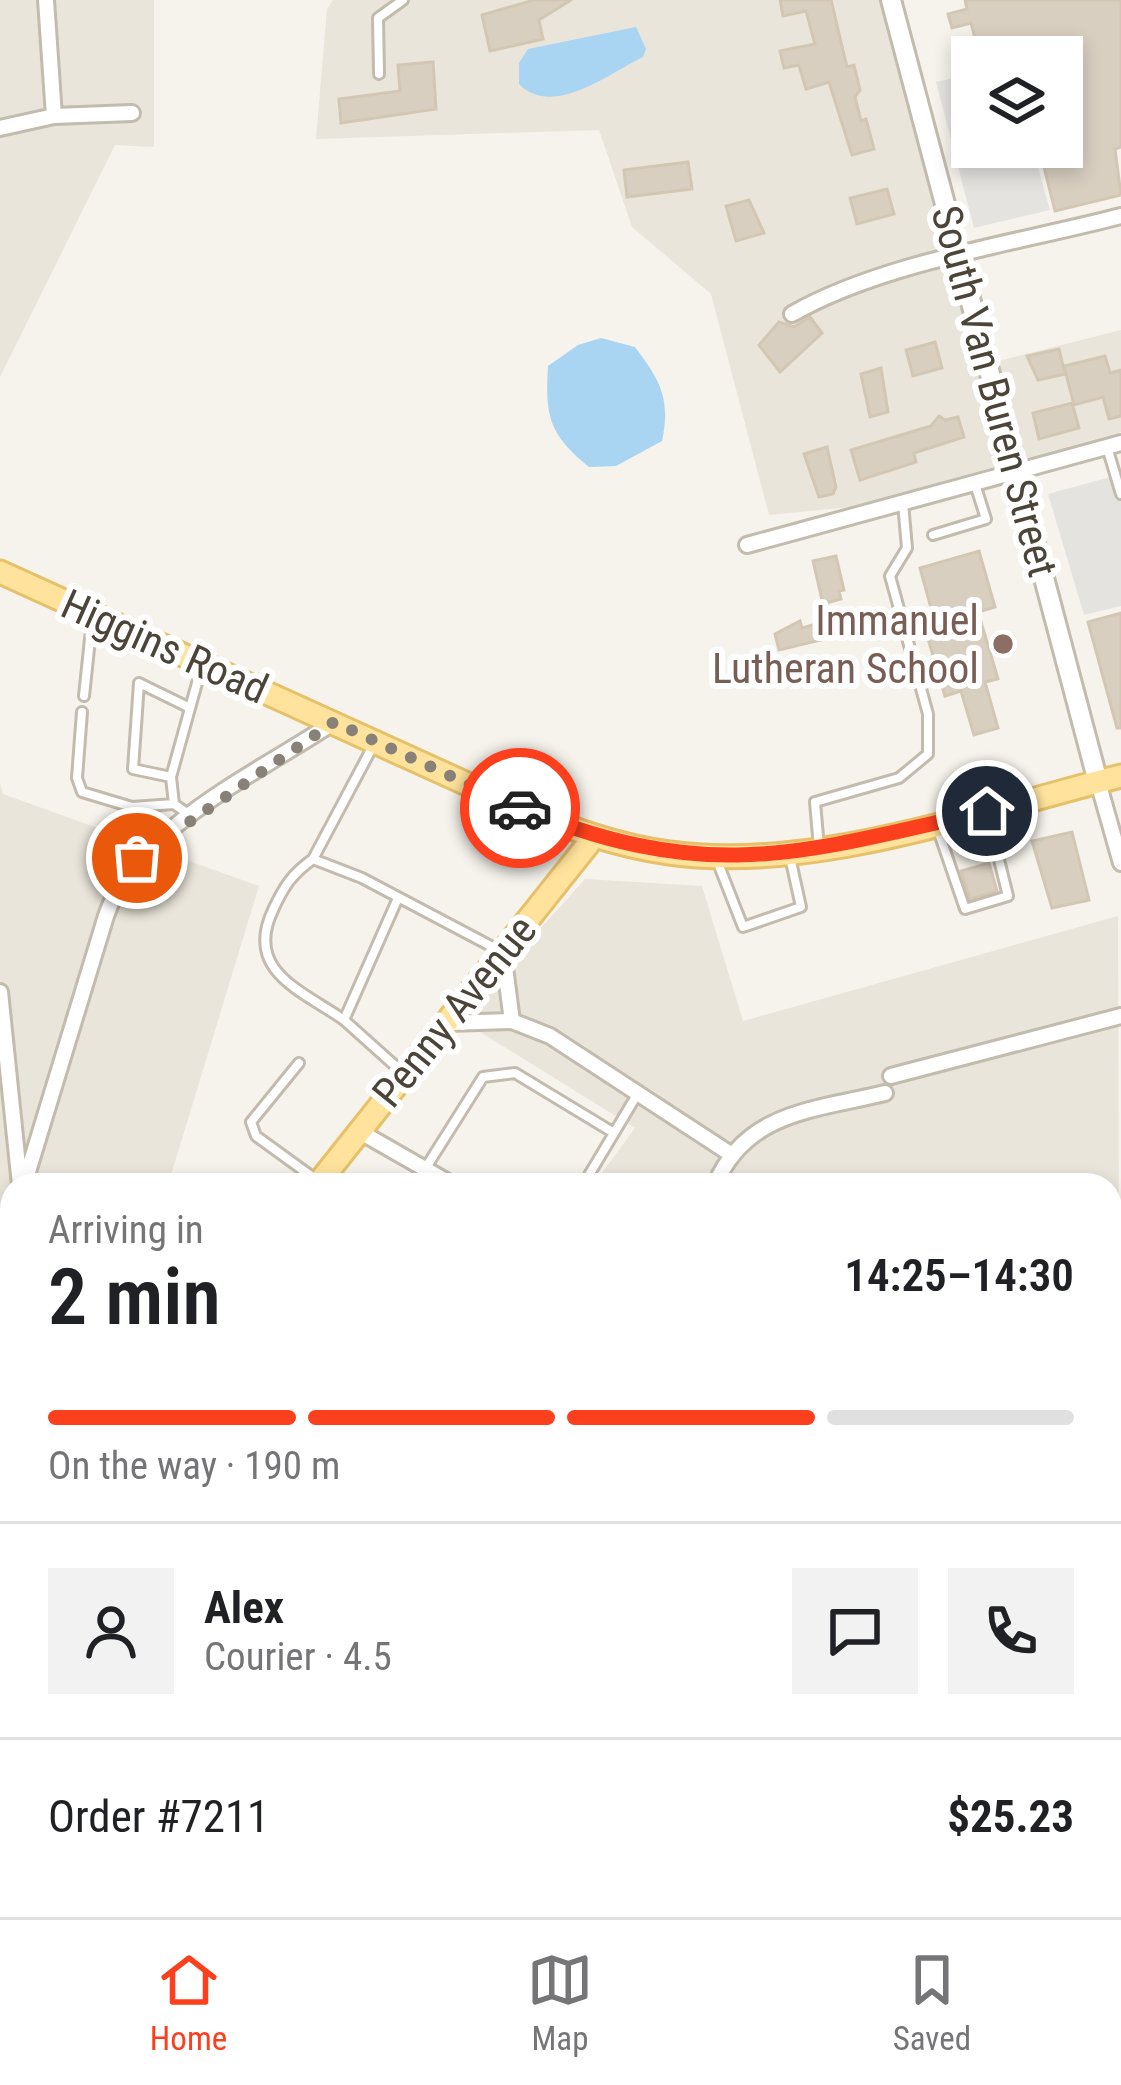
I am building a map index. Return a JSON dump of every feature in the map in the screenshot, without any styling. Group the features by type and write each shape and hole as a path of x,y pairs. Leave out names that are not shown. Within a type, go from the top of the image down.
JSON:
{"main road":[{"name":"Higgins Road","path":"0,572 593,838 716,857 790,854 1121,776"},
{"name":"Penny Avenue","path":"326,1173 593,838"}],"street":[{"path":"46,0 54,116"},
{"name":"South Van Buren Street","path":"891,0 1098,782"},
{"path":"0,128 54,116 132,113"},
{"path":"792,314 865,281 1121,216"},
{"path":"747,545 1114,445"},
{"path":"26,1173 116,890 143,852 334,722"},
{"path":"1098,782 1121,863"},
{"path":"503,952 512,1021"},
{"path":"0,992 3,1054 20,1173"},
{"path":"891,1076 1121,1016"},
{"path":"448,1023 512,1021 550,1036 729,1153"},
{"path":"720,1173 729,1153 774,1122 885,1093"},
{"path":"357,1130 432,1173"}],"lane":[{"path":"379,74 378,18 403,0"},
{"path":"1114,445 1121,494"},
{"path":"933,535 986,519 975,483"},
{"path":"819,850 815,802 908,773 926,759 930,744 926,706 890,576 906,552 903,503"},
{"path":"84,696 92,614"},
{"path":"174,804 171,777 202,663"},
{"path":"171,777 133,769 139,683 190,708"},
{"path":"82,712 76,778 82,792 132,807 174,804 191,817"},
{"path":"375,741 313,859 289,876 265,928 264,953 277,973 344,1020 404,1073"},
{"path":"936,823 965,909 1008,896 987,811"},
{"path":"716,857 743,927 796,913 801,907 790,854"},
{"path":"313,859 503,952"},
{"path":"344,1020 398,898"},
{"path":"299,1063 251,1122 256,1136 304,1173"},
{"path":"425,1169 483,1077 515,1073 614,1132"},
{"path":"590,1173 639,1091"}],"shaded area":[{"path":"0,0 154,0 154,147 115,145 0,377"},
{"path":"333,0 881,0 978,366 1121,330 1121,432 850,507 769,515 711,294 632,227 599,130 316,139 327,9"},
{"path":"951,79 951,140 936,82"},
{"path":"958,168 1038,168 1050,210 974,228"},
{"path":"1121,474 1121,606 1084,615 1048,494"},
{"path":"0,782 3,794 259,886 172,1173 0,1173"},
{"path":"585,879 702,886 743,1021 1118,916 1119,1173 602,1173 635,1128 459,1019"}],"water":[{"path":"636,27 646,49 643,57 599,81 548,97 519,84 519,63 528,49"},
{"path":"601,338 635,347 644,359 661,391 664,426 662,441 616,466 589,467 552,423 548,366 578,345"}],"building":[{"path":"534,0 571,0 539,20 543,39 490,51 482,15"},
{"path":"780,0 831,0 847,67 854,65 861,121 866,119 874,149 852,155 829,82 806,89 799,65 784,68 780,51 815,44 806,11 783,16"},
{"path":"965,0 1121,0 1121,147 1115,149 1121,195 1055,211 1044,168 1083,168 1083,36 974,36 971,23 952,28 948,14 967,9"},
{"path":"433,62 436,109 341,123 339,99 400,91 398,65"},
{"path":"688,162 692,189 627,197 624,170"},
{"path":"887,189 894,214 857,224 850,198"},
{"path":"749,200 764,233 736,241 726,206"},
{"path":"810,317 822,333 780,372 759,345 779,322 794,327"},
{"path":"935,342 942,368 913,376 906,350"},
{"path":"1059,349 1065,374 1038,380 1027,356"},
{"path":"1105,356 1110,373 1121,370 1121,416 1109,419 1103,397 1074,405 1064,366"},
{"path":"881,368 888,412 870,417 861,374"},
{"path":"1072,403 1079,428 1039,439 1033,413"},
{"path":"939,416 945,420 958,417 964,437 914,453 916,462 860,480 851,450 931,426"},
{"path":"827,447 836,487 833,494 819,497 804,454"},
{"name":"Immanuel Lutheran School","path":"979,551 995,607 978,612 998,679 985,682 998,728 974,735 961,691 945,696 923,622 934,619 920,568"},
{"path":"836,556 844,590 839,591 841,599 823,604 813,561"},
{"path":"1121,613 1121,728 1117,728 1088,622"},
{"path":"800,621 802,628 816,624 821,640 779,650 775,634"},
{"path":"1072,832 1089,900 1052,908 1032,841"},
{"path":"989,863 997,891 970,899 961,871"}],"way so far":[{"path":"137,858 334,722 520,808"}],"place":[{"name":"Immanuel Lutheran School","path":"1003,644"}],"route":[{"path":"520,808 593,838 710,857 800,853 987,811"}]}
